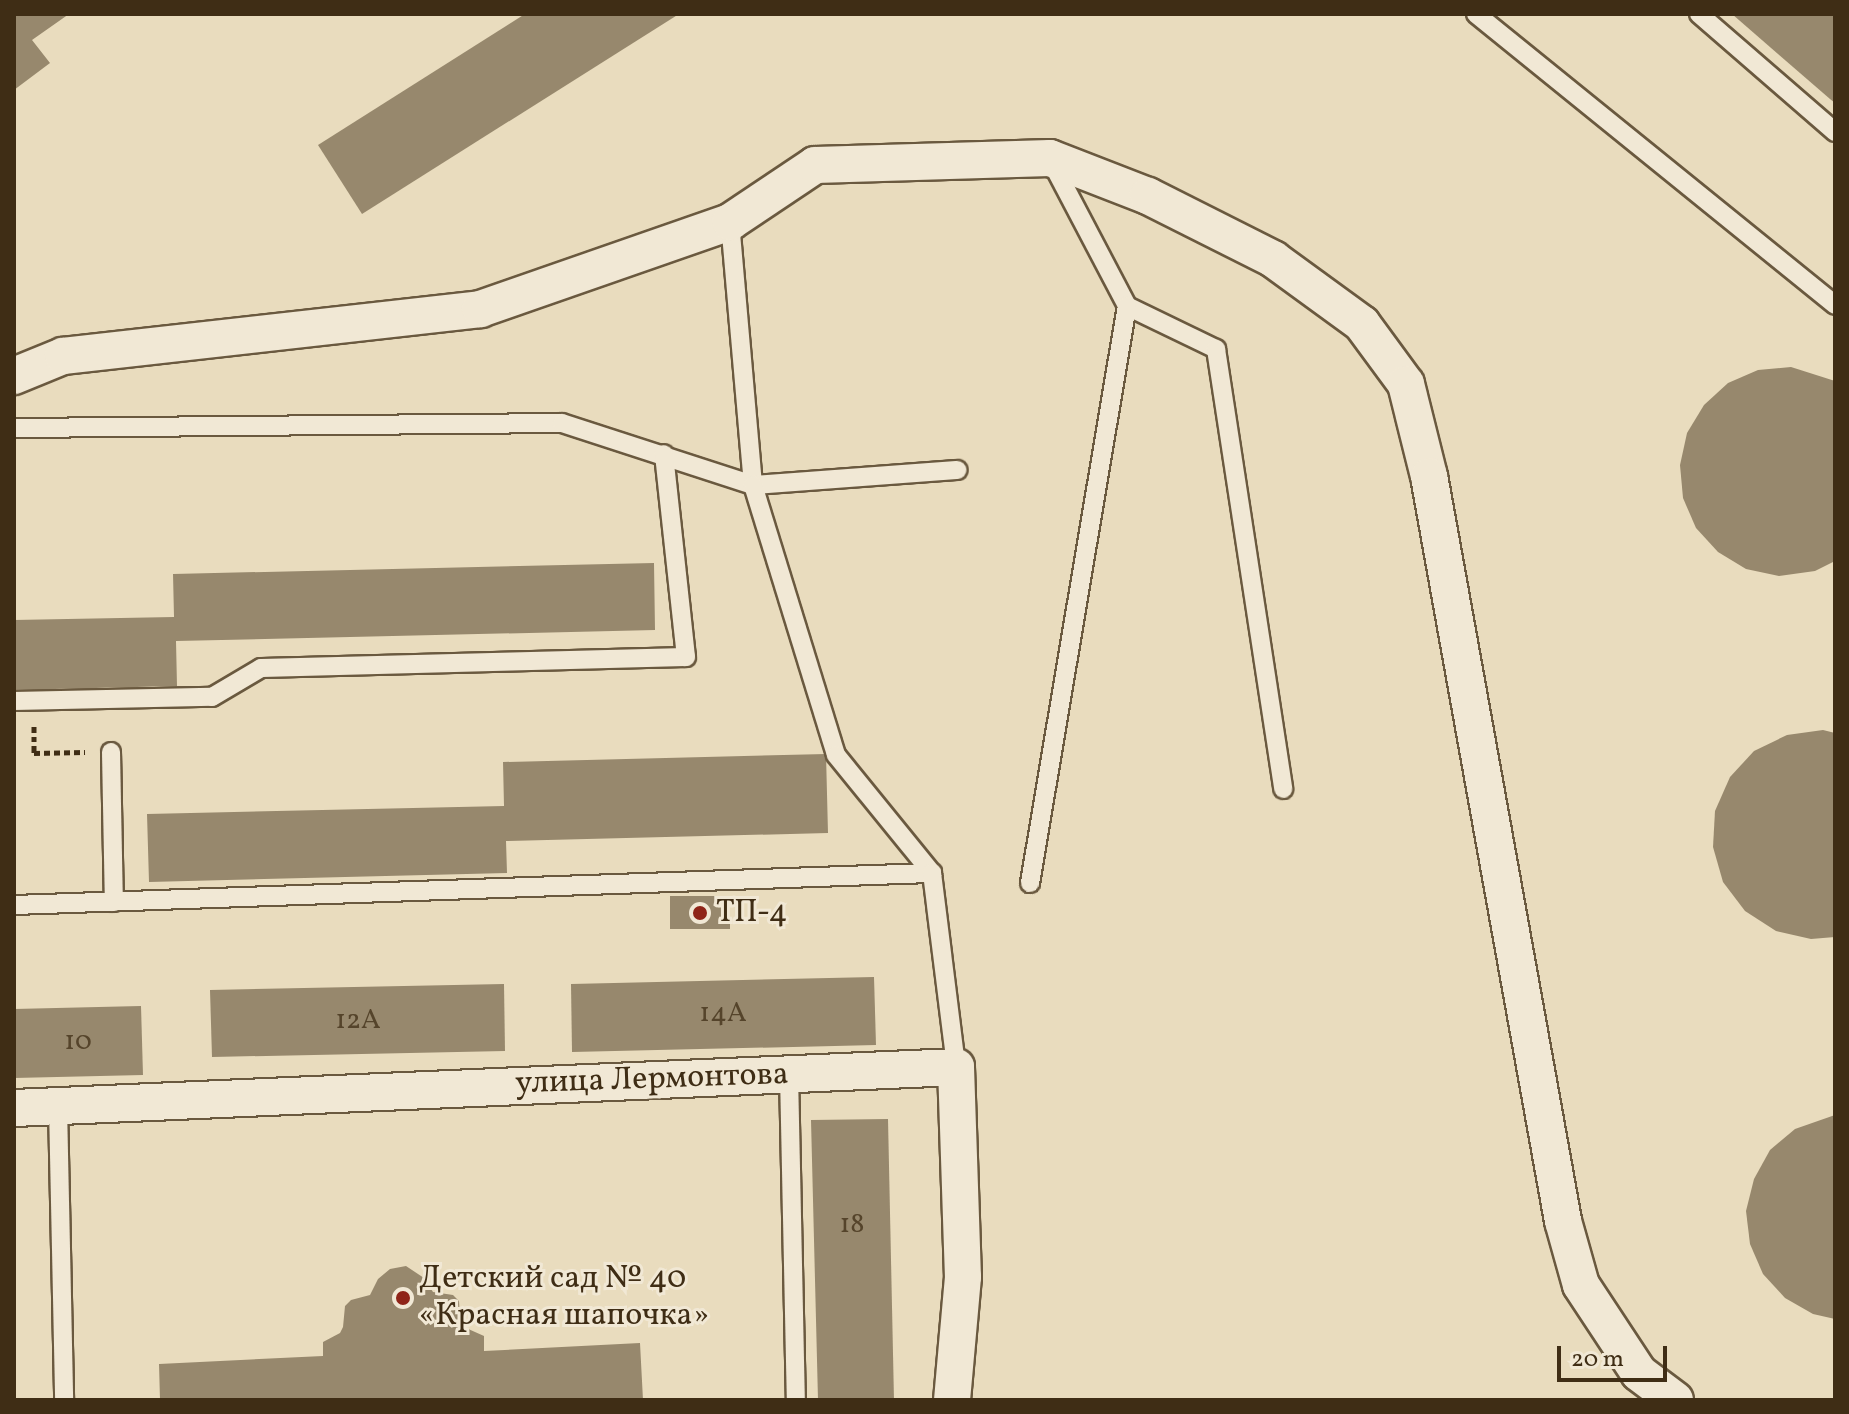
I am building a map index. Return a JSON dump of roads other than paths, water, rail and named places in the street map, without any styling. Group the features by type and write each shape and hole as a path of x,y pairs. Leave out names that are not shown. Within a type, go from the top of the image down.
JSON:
{"street":[{"path":"14,376 63,356 480,309 730,222 815,165 1050,158 1148,196 1273,259 1362,324 1406,384 1429,476 1563,1221 1581,1285 1639,1373 1675,1400"},
{"path":"952,1400 963,1277 956,1067"},
{"name":"улица Лермонтова","path":"14,1108 956,1067"}],"lane":[{"path":"1476,14 1835,305"},
{"path":"1699,14 1835,132"},
{"path":"1050,158 1127,306 1216,349 1283,789"},
{"path":"730,222 753,485 836,755 932,873 956,1067"},
{"path":"1030,883 1127,306"},
{"path":"14,428 562,423 753,485 957,470"},
{"path":"14,701 212,697 261,668 686,657 664,454"},
{"path":"111,752 114,902"},
{"path":"14,905 932,873"},
{"path":"789,1074 796,1400"},
{"path":"58,1106 64,1400"}],"place":[{"name":"ТП-4","path":"700,913"},
{"name":"Детский сад № 40 «Красная шапочка»","path":"403,1298"}]}
